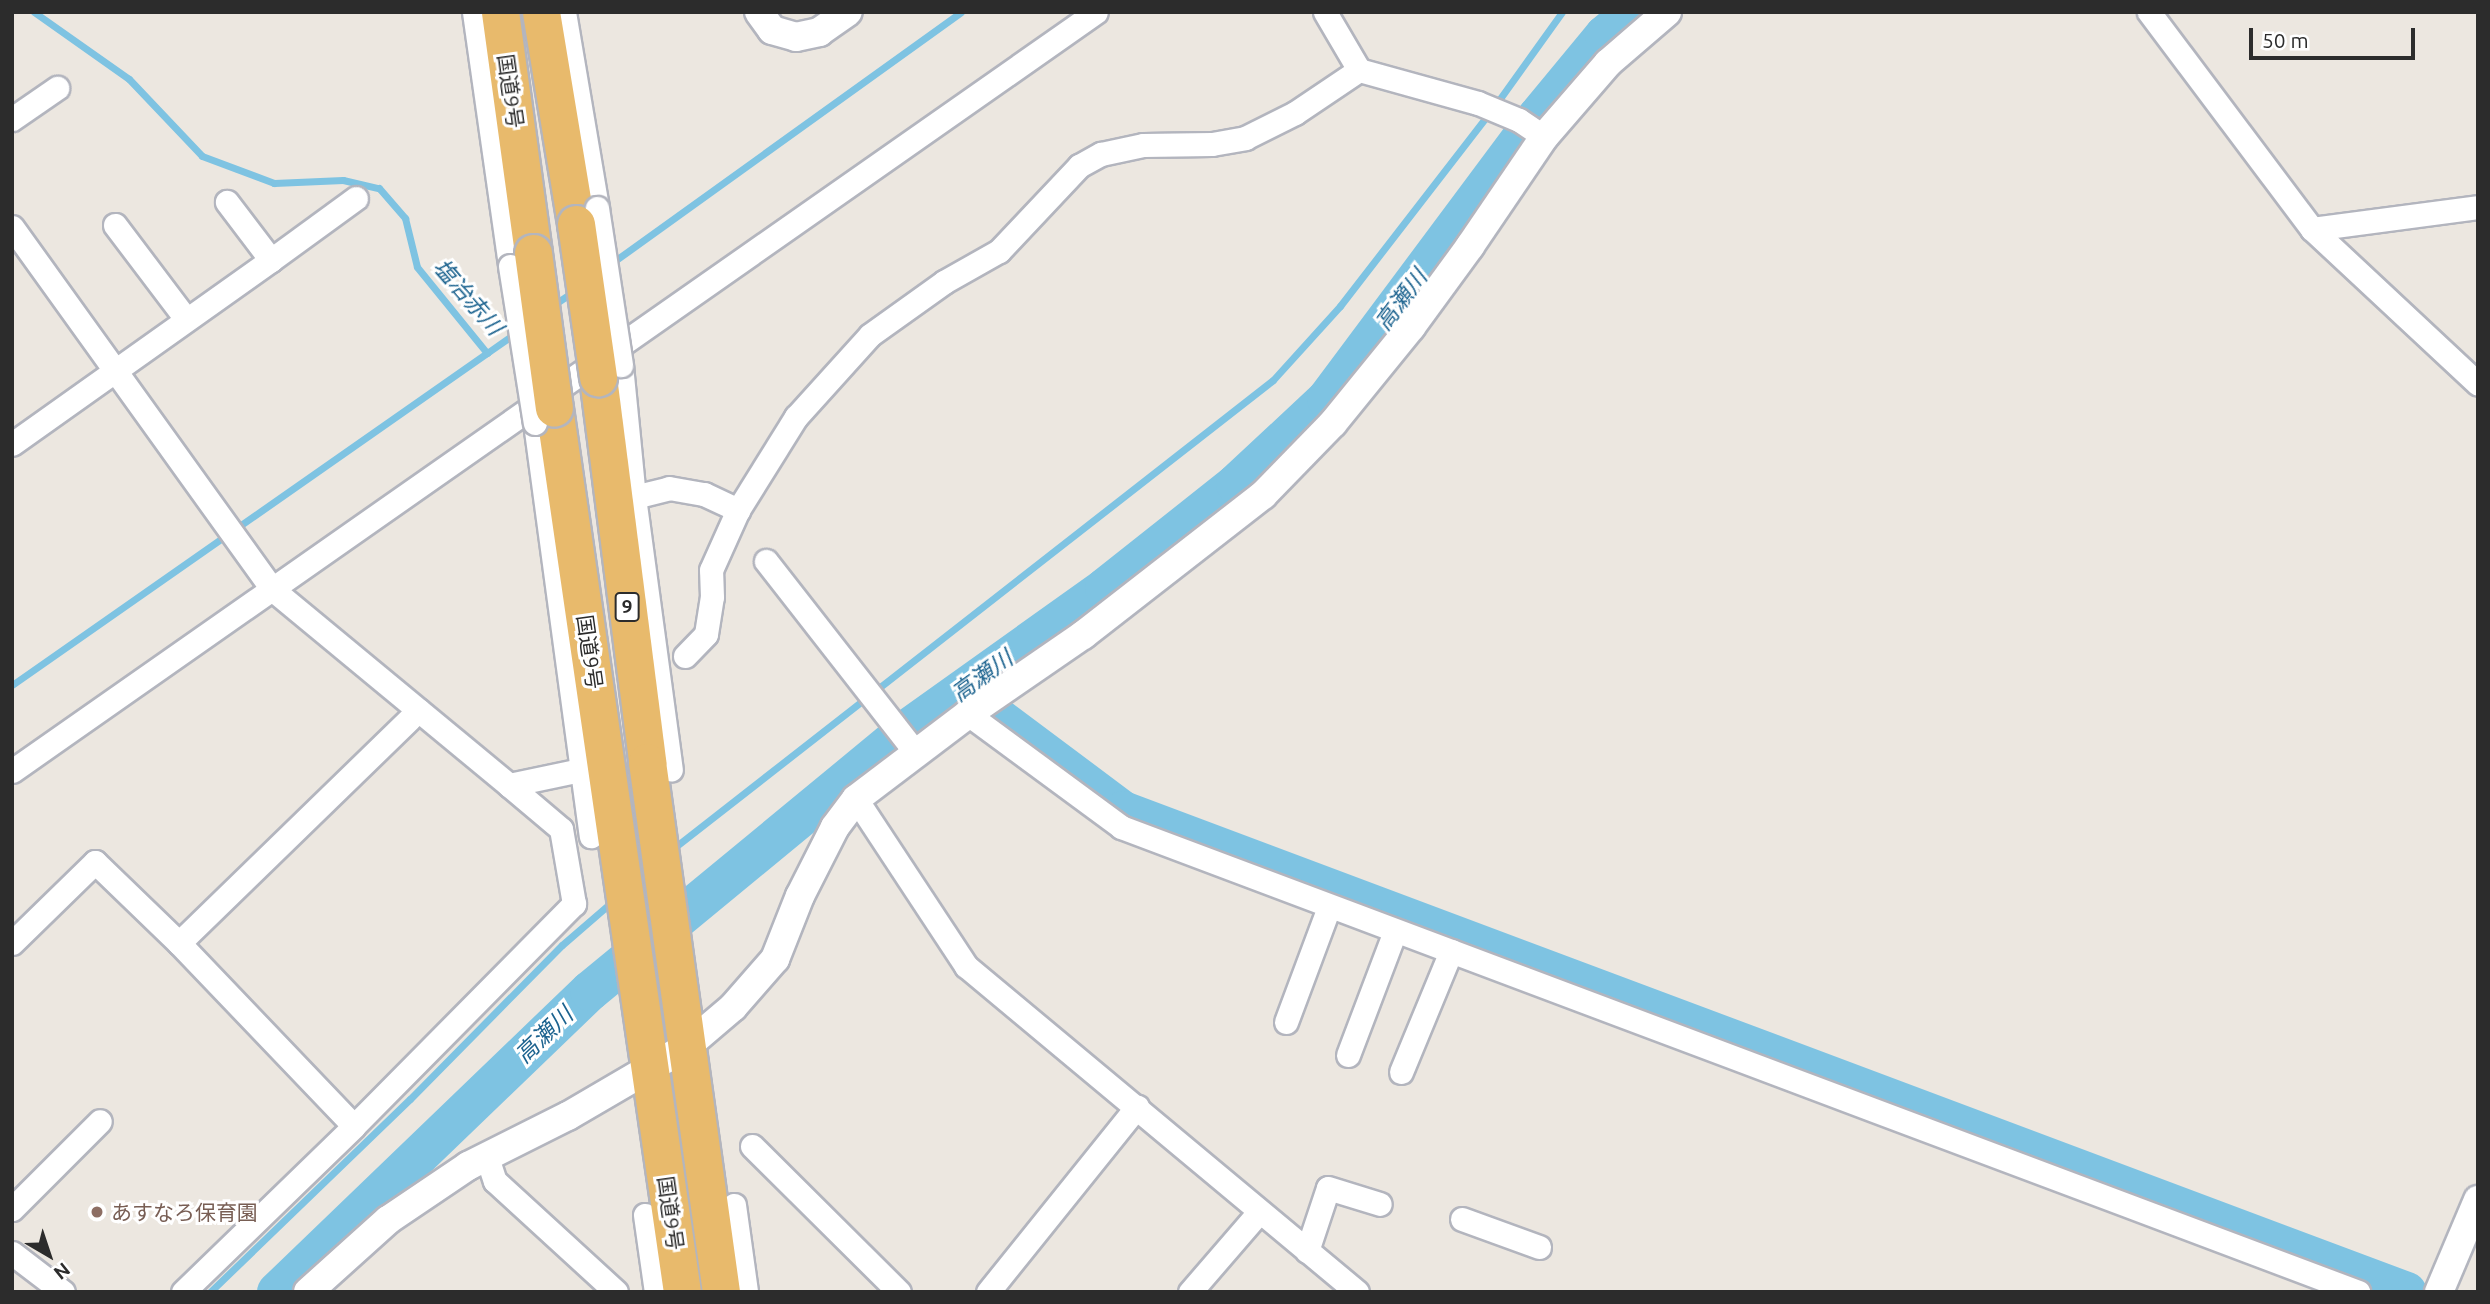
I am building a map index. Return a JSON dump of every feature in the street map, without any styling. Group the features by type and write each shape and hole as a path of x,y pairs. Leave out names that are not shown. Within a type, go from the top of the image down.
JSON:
{"highway":[{"name":"国道9号","path":"500,12 516,125 521,259 608,831 643,1012 682,1292"},
{"name":"国道9号","path":"542,12 587,216 609,371 659,766 657,836 721,1292"}],"street":[{"path":"474,12 495,159 521,259"},
{"path":"542,12 570,48"},
{"path":"564,12 587,216"},
{"path":"759,12 772,30 796,37 819,32 848,12"},
{"path":"12,771 1096,12"},
{"path":"1325,12 1359,70 1478,103 1519,120 1544,137"},
{"path":"308,1292 387,1220 487,1157 568,1116 686,1047 733,1007 775,959 800,896 835,827 856,799 968,714 1083,635 1263,495 1333,423 1411,327 1544,137 1608,63 1667,12"},
{"path":"2150,12 2312,229 2478,384"},
{"path":"685,656 706,634 712,597 712,570 738,510 796,417 870,335 944,282 999,251 1079,166 1101,154 1143,145 1212,144 1245,138 1295,113 1359,70"},
{"path":"12,119 57,88"},
{"path":"495,159 516,125"},
{"path":"12,444 115,373 356,198"},
{"path":"227,202 271,260"},
{"path":"2312,229 2478,206"},
{"path":"115,225 186,319"},
{"path":"12,227 272,589 561,829 574,904 354,1126 183,1292"},
{"path":"609,371 634,497 665,724 659,766"},
{"path":"544,416 582,776 608,831"},
{"path":"634,497 669,488 704,494 738,510"},
{"path":"766,561 916,753"},
{"path":"178,943 419,710"},
{"path":"968,714 1121,827 2358,1292"},
{"path":"509,785 582,776"},
{"path":"582,776 608,831"},
{"path":"856,799 966,966 1357,1292"},
{"path":"12,943 95,862 178,943 354,1126"},
{"path":"1286,1023 1329,907"},
{"path":"1348,1055 1395,931"},
{"path":"1401,1072 1451,951"},
{"path":"988,1292 1137,1107"},
{"path":"12,1209 100,1121"},
{"path":"752,1146 899,1292"},
{"path":"487,1157 495,1181 616,1292"},
{"path":"1307,1251 1328,1188 1380,1204"},
{"path":"2439,1292 2478,1200"},
{"path":"734,1205 746,1292"},
{"path":"1190,1292 1259,1212"},
{"path":"645,1215 656,1292"},
{"path":"1462,1219 1539,1247"},
{"path":"12,1253 64,1292"}],"waterway":[{"name":"塩冶赤川","path":"34,12 129,79 202,156 274,183 343,180 379,188 405,218 417,267 487,353 517,332"},
{"name":"塩冶赤川","path":"609,265 961,12"},
{"path":"670,851 1273,380 1340,306 1499,100 1562,12"},
{"name":"高瀬川","path":"277,1292 590,991 909,728 1105,588 1236,484 1327,399 1538,116 1605,35 1632,12"},
{"name":"塩冶赤川","path":"552,306 574,291"},
{"path":"12,685 487,353"},
{"path":"964,692 1123,811 2407,1292"},
{"path":"210,1292 410,1099 562,945 614,900"}],"place":[{"name":"あすなろ保育園","path":"97,1212"}]}
